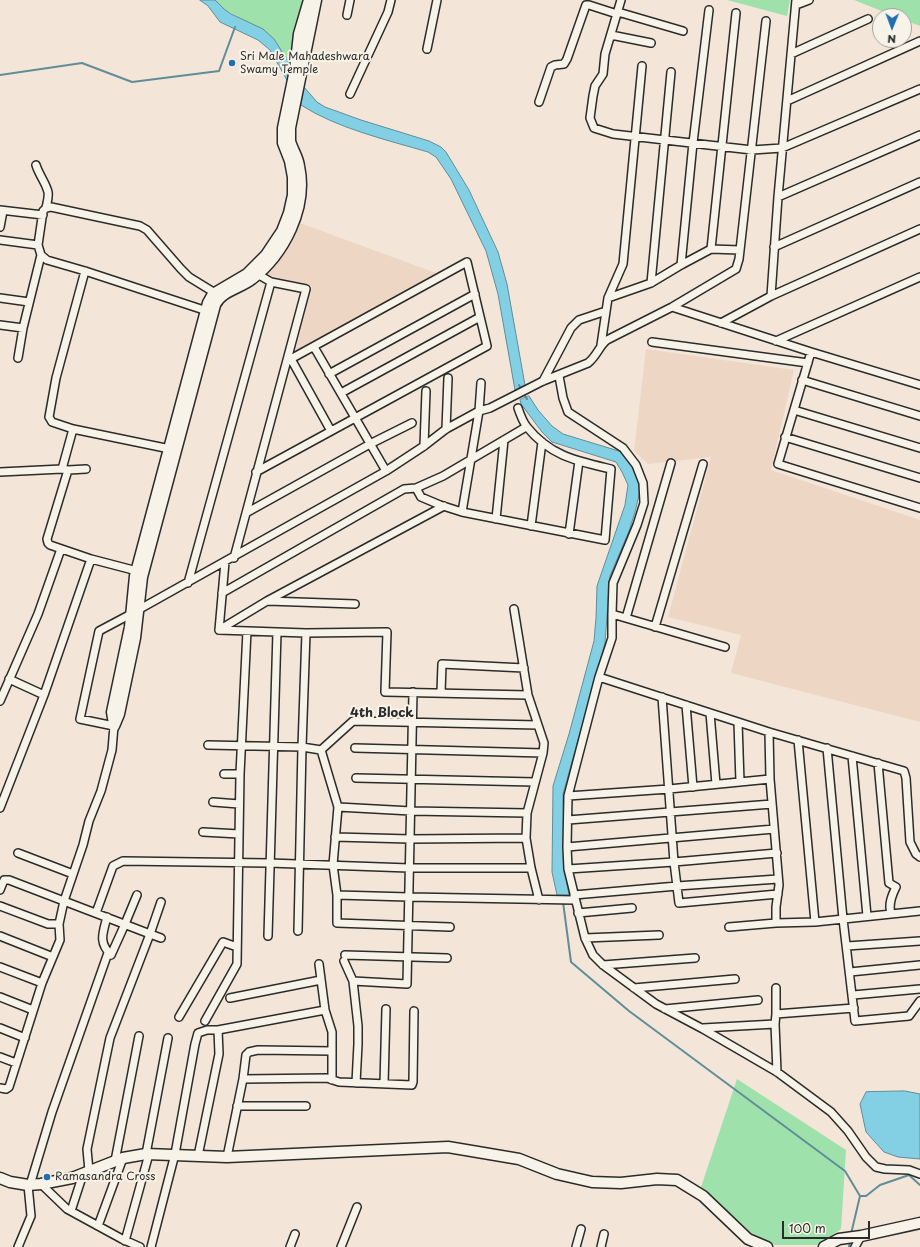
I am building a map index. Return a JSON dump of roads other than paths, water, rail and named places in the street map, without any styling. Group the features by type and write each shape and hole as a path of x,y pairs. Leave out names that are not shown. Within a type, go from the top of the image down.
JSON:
{"street":[{"path":"298,74 298,34 309,0"},
{"path":"135,612 136,571 210,312 220,298 252,280 271,260 284,243 293,224 301,186 300,166 290,142 292,104 316,0"},
{"path":"347,15 350,0"},
{"path":"350,94 388,12 391,0"},
{"path":"427,49 438,0"},
{"path":"612,0 620,2 618,13 605,54 603,74 595,86 590,118 594,128 602,131 613,134 752,150 782,148 920,89"},
{"path":"771,296 782,148 796,3 809,0"},
{"path":"539,102 551,67 564,64 567,59 586,5 589,4 683,31"},
{"path":"681,265 693,143 709,10"},
{"path":"711,249 736,13"},
{"path":"791,54 868,19"},
{"path":"601,345 607,340 672,307 736,269 740,250 766,21"},
{"path":"611,35 651,44"},
{"path":"787,101 920,41"},
{"path":"114,726 80,719 99,631 234,558 386,471 446,430 479,411 490,408 528,390 543,381 559,376 588,363 594,358 601,345 608,298 623,264 642,66"},
{"path":"651,283 671,72"},
{"path":"0,1088 6,1089 9,1087 42,983 60,940 61,933 59,924 64,901 83,845 89,821 103,784 112,750 114,726 112,712 129,632 210,312 210,300 215,293 247,274 272,247 286,222 294,186 292,168 283,143 283,128 292,104"},
{"path":"778,197 920,135"},
{"path":"18,358 23,328 41,255 38,245 48,193 36,165"},
{"path":"774,247 920,182"},
{"path":"0,227 1,210 45,211 51,207 140,226 147,230 181,270 189,277 215,293"},
{"path":"721,323 771,296 920,229"},
{"path":"0,240 38,245"},
{"path":"608,298 651,283 711,249 740,250"},
{"path":"41,255 47,260 210,312"},
{"path":"256,472 487,346 467,262 289,360"},
{"path":"85,271 56,378 49,417 52,422 73,429 170,448"},
{"path":"234,558 256,472 289,360 306,289 271,282 259,275"},
{"path":"776,341 920,277"},
{"path":"188,583 271,282"},
{"path":"329,374 475,294"},
{"path":"0,298 29,302"},
{"path":"672,307 776,341 920,385"},
{"path":"543,381 571,328 579,320 606,311"},
{"path":"341,393 480,316"},
{"path":"0,325 23,328"},
{"path":"652,342 808,363"},
{"path":"314,347 386,471"},
{"path":"811,352 778,464 920,508"},
{"path":"289,360 331,431"},
{"path":"559,376 563,398 568,412 623,448 636,465 643,483 644,503 637,525 613,583 612,638 599,677 568,796 568,869 585,938 593,955 603,965 656,1004 703,1028 777,1072 831,1112 876,1167 909,1170 920,1174"},
{"path":"446,430 448,378"},
{"path":"802,380 920,416"},
{"path":"462,512 479,411 481,383"},
{"path":"424,446 426,390"},
{"path":"416,488 421,496 462,512 605,540 611,469 579,461 550,450 526,427 518,408"},
{"path":"794,410 920,448"},
{"path":"246,513 370,444 412,423"},
{"path":"222,593 404,489 416,488 443,476 526,427"},
{"path":"73,429 48,543 91,559 136,571"},
{"path":"786,437 920,478"},
{"path":"496,519 504,440"},
{"path":"531,526 542,442"},
{"path":"569,534 579,461"},
{"path":"626,618 671,463"},
{"path":"655,627 703,464"},
{"path":"0,472 86,469"},
{"path":"219,630 267,600 444,506"},
{"path":"0,700 38,614 61,549"},
{"path":"0,808 44,695 91,559"},
{"path":"219,630 225,562"},
{"path":"267,600 355,604"},
{"path":"514,609 528,695 544,743 543,754 527,813 526,838 531,868 539,900"},
{"path":"612,614 725,647"},
{"path":"219,630 306,633 387,632 385,692 528,695"},
{"path":"205,1021 237,964 239,804 247,632"},
{"path":"268,936 277,632"},
{"path":"298,931 306,633"},
{"path":"441,693 442,664 524,668"},
{"path":"599,677 769,732 904,770 906,778 910,842 916,854 920,857"},
{"path":"9,679 44,695"},
{"path":"353,981 407,984 413,692"},
{"path":"662,697 674,862 680,903 778,894"},
{"path":"686,705 693,787"},
{"path":"710,713 716,784"},
{"path":"321,750 354,721 538,725"},
{"path":"738,722 740,782"},
{"path":"769,732 770,779 778,879 776,923"},
{"path":"798,740 815,922"},
{"path":"208,745 302,747 321,750"},
{"path":"355,748 543,754"},
{"path":"827,748 843,919 855,1021 908,1016 920,1001"},
{"path":"321,750 338,807 333,865 337,894 336,923 450,926"},
{"path":"852,756 868,916"},
{"path":"878,763 889,883 896,887 890,902 889,910 891,913"},
{"path":"224,774 240,774"},
{"path":"356,778 535,782"},
{"path":"568,796 693,787 770,779"},
{"path":"213,802 239,804"},
{"path":"568,820 772,804"},
{"path":"338,807 527,813"},
{"path":"567,847 774,829"},
{"path":"203,832 239,834"},
{"path":"335,837 410,839 526,838"},
{"path":"18,853 73,874"},
{"path":"568,869 777,853"},
{"path":"96,913 113,866 123,861 238,862 409,868 531,868"},
{"path":"337,894 550,900 677,886 778,879"},
{"path":"0,890 4,880 9,880 161,938"},
{"path":"108,953 110,955 137,894"},
{"path":"71,1211 86,1173 87,1149 110,1038 161,902"},
{"path":"0,906 48,924 59,924"},
{"path":"578,912 632,908"},
{"path":"729,927 776,923 815,922 920,911"},
{"path":"18,1247 31,1216 29,1185 52,1112 108,953 102,939 107,917"},
{"path":"585,938 659,935"},
{"path":"0,936 53,957"},
{"path":"847,946 920,941"},
{"path":"179,1017 223,942 237,947"},
{"path":"356,1083 358,1044 353,981 344,958 408,956 447,958"},
{"path":"603,965 695,958"},
{"path":"319,964 325,1010 332,1032 332,1080"},
{"path":"850,972 920,966"},
{"path":"0,967 42,983"},
{"path":"634,988 735,979"},
{"path":"230,998 321,980"},
{"path":"776,988 775,1024 777,1072"},
{"path":"853,995 920,989"},
{"path":"0,997 33,1010"},
{"path":"665,1009 758,1000"},
{"path":"776,1014 854,1008"},
{"path":"384,1084 386,1009"},
{"path":"151,1247 175,1154 198,1033 207,1030 218,1030 325,1010"},
{"path":"243,1079 327,1078 336,1082 408,1086 413,1084 414,1011"},
{"path":"703,1028 775,1024"},
{"path":"0,1028 25,1038"},
{"path":"198,1156 219,1054 218,1030"},
{"path":"98,1226 119,1160 139,1036"},
{"path":"125,1240 147,1154 168,1038"},
{"path":"226,1157 243,1079 246,1056 249,1052 258,1050 332,1051"},
{"path":"0,1057 16,1063"},
{"path":"237,1106 306,1106"},
{"path":"0,1178 10,1182 29,1185 41,1184 72,1178 119,1160 147,1154 226,1157 448,1147 519,1160 557,1174 592,1182 621,1183 657,1179 677,1180 703,1196 748,1239 767,1247"},
{"path":"41,1184 71,1211 140,1247"},
{"path":"342,1247 357,1207"},
{"path":"824,1247 839,1239 920,1224"},
{"path":"576,1247 581,1229"},
{"path":"290,1247 294,1234"},
{"path":"601,1247 604,1234"},
{"path":"855,1247 861,1236"}],"water":[{"path":"200,0 215,0 231,14 263,29 274,39 293,69 288,82 270,50 258,40 220,22 208,6"},
{"path":"304,87 317,102 325,107 429,141 441,147 446,152 469,190 498,252 507,284 525,385 515,390 498,294 486,251 451,179 436,157 428,152 346,127 315,113 301,105"},
{"path":"529,396 538,410 552,426 563,434 622,452 628,458 637,475 640,491 629,531 610,576 605,643 563,794 565,873 569,895 557,895 552,872 553,786 569,734 594,641 597,586 625,505 628,485 616,462 552,442 542,432 521,404 520,400"},
{"path":"905,1091 920,1094 920,1159 898,1157 884,1152 866,1132 860,1104 866,1092"}],"waterway":[{"path":"0,75 82,63 132,82 219,71 235,27"},
{"path":"519,385 527,399"},
{"path":"563,902 571,962 629,1011 845,1171 860,1196 851,1234"},
{"path":"860,1196 866,1196 880,1185 909,1175 920,1185"},
{"path":"849,1247 850,1240"}],"place":[{"name":"Sri Male Mahadeshwara Swamy Temple","path":"232,63"},
{"name":"Ramasandra Cross","path":"47,1177"}],"district":[{"name":"4th Block","path":"382,713"}]}
